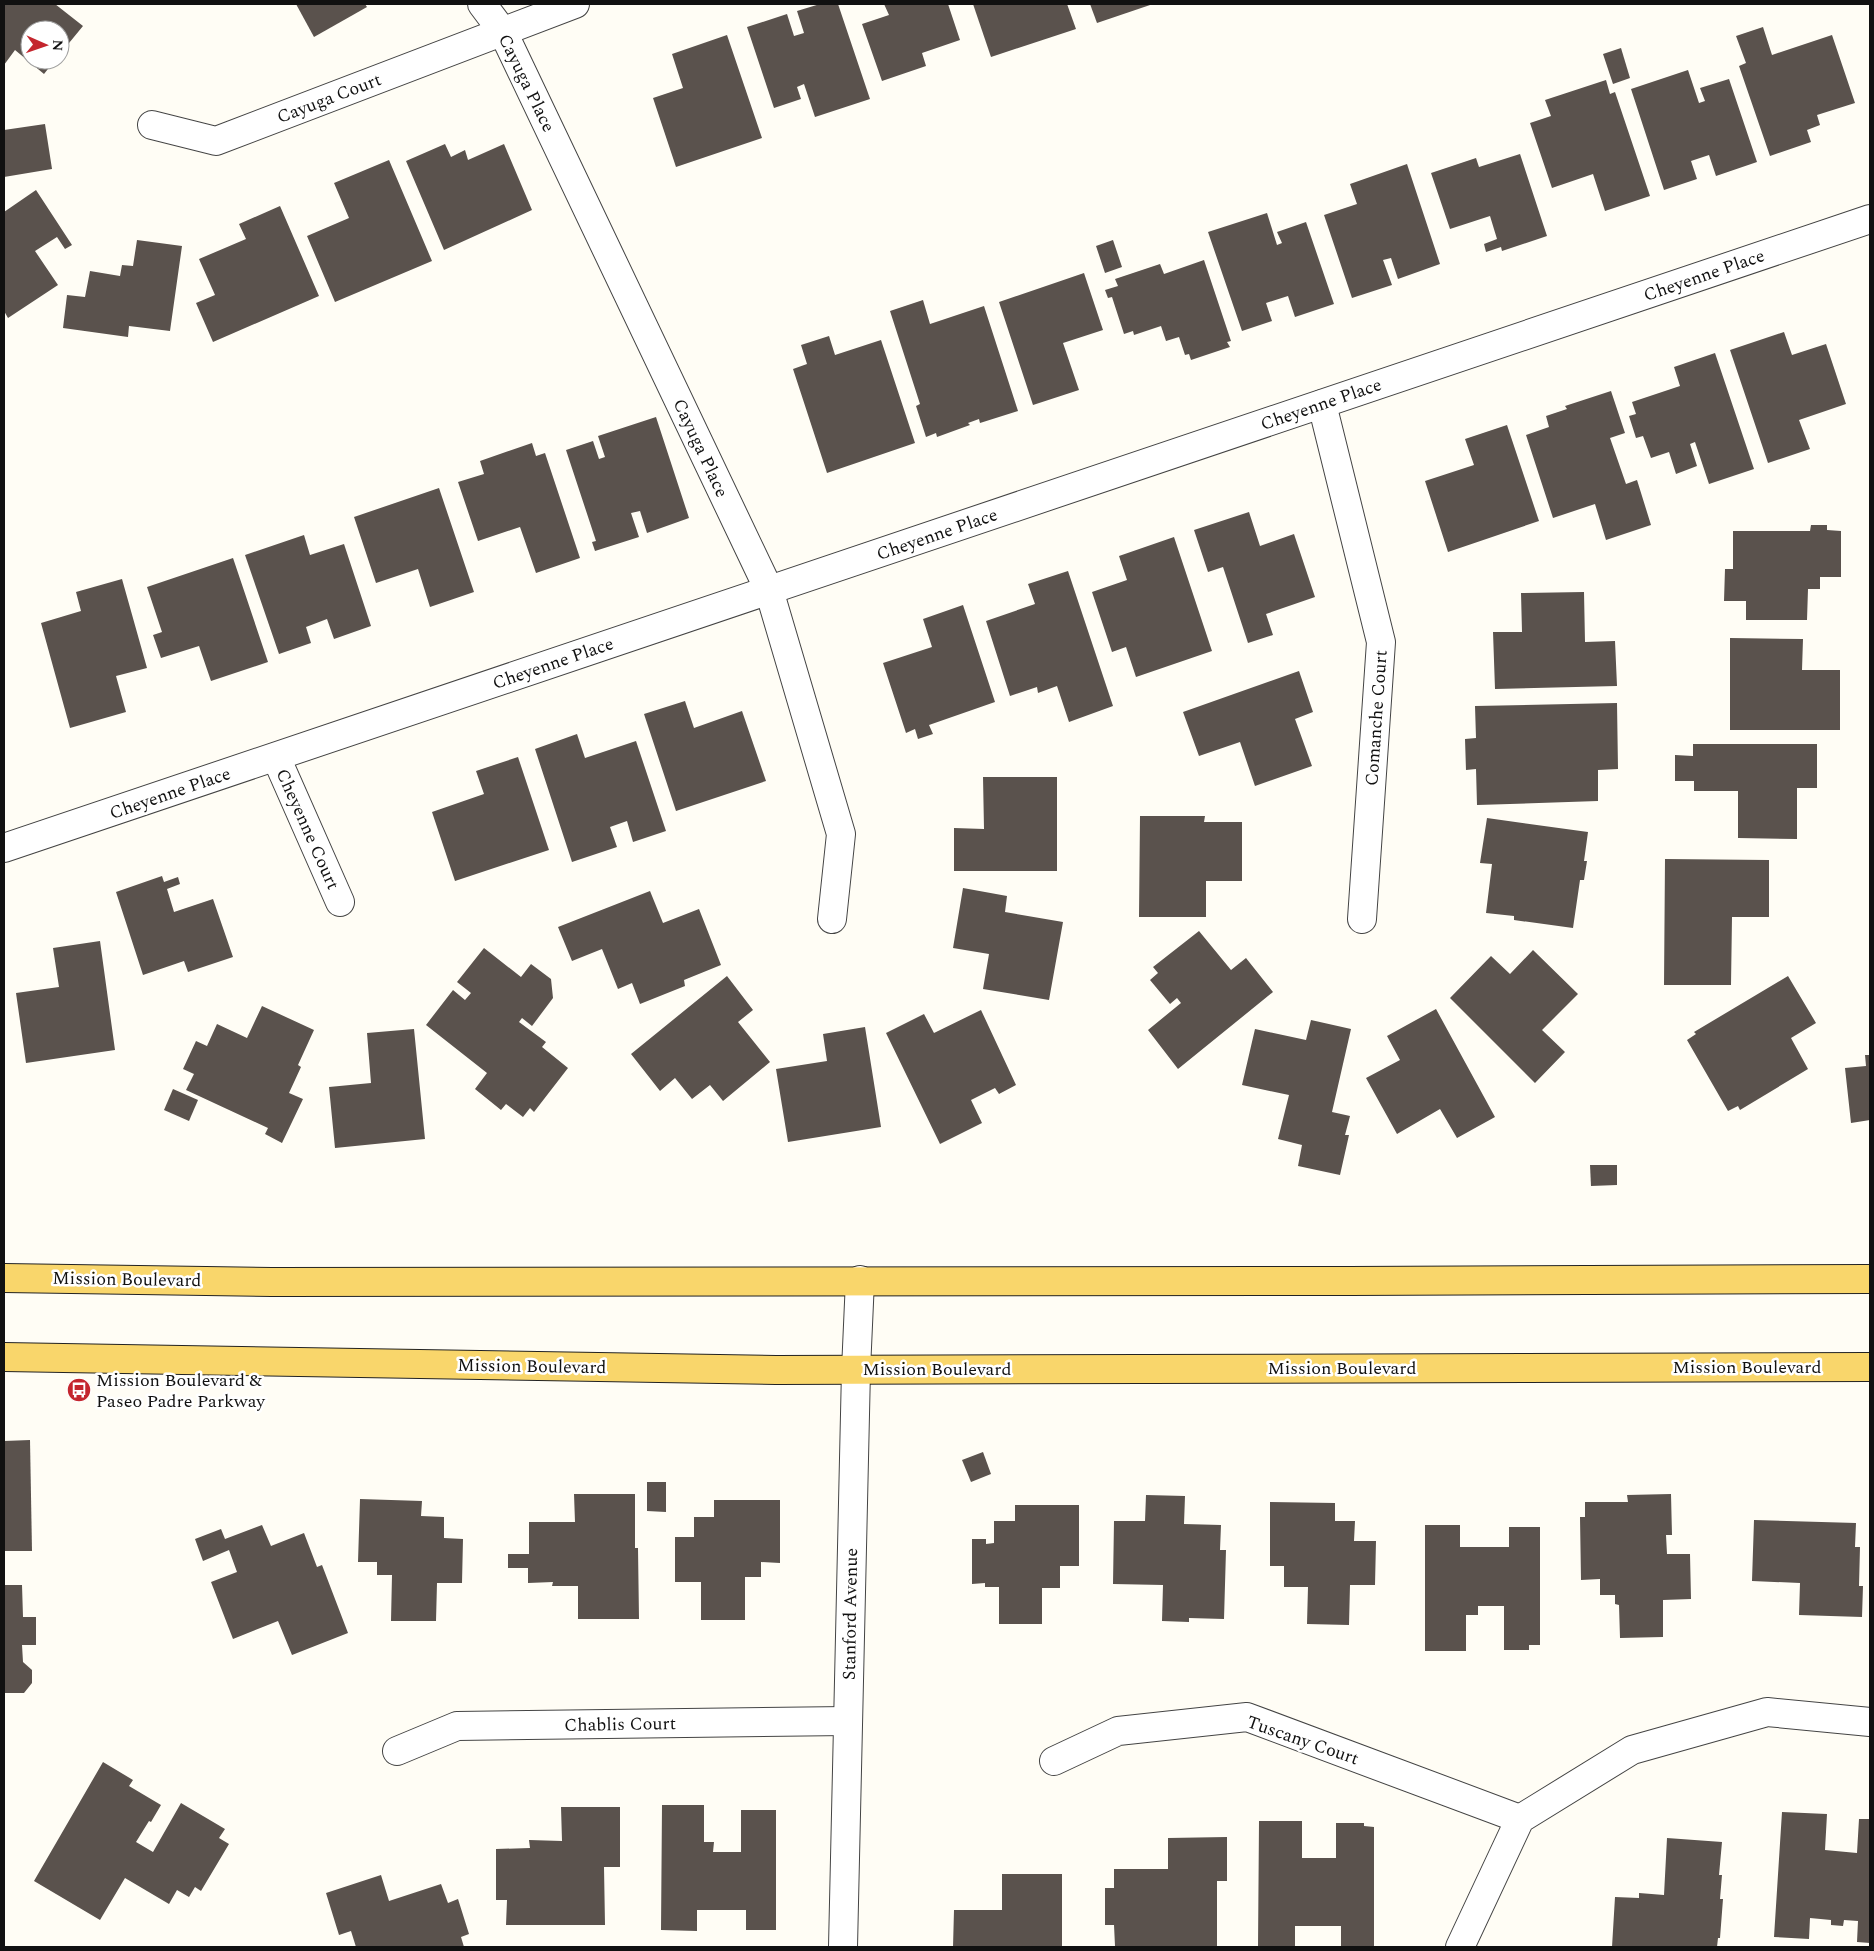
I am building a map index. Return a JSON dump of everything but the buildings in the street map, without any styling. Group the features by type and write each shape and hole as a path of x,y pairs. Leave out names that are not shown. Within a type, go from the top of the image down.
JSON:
{"main road":[{"name":"Mission Boulevard","path":"4,1278 272,1282 1870,1279"},
{"name":"Mission Boulevard","path":"4,1358 766,1370 1870,1367"}],"street":[{"name":"Cayuga Place","path":"482,4 504,32 769,590 841,834 832,919"},
{"name":"Cayuga Court","path":"152,125 216,141 575,4"},
{"name":"Cheyenne Place","path":"4,848 1870,219"},
{"name":"Comanche Court","path":"1322,404 1381,642 1362,919"},
{"name":"Cheyenne Court","path":"276,757 340,902"},
{"name":"Stanford Avenue","path":"843,1947 847,1721 860,1280"},
{"path":"1460,1947 1520,1819 1632,1750 1767,1712 1870,1722"},
{"name":"Tuscany Court","path":"1054,1760 1118,1731 1247,1717 1520,1819"},
{"name":"Chablis Court","path":"397,1752 457,1726 847,1721"}],"place":[{"name":"Mission Boulevard & Paseo Padre Parkway","path":"79,1390"}]}
